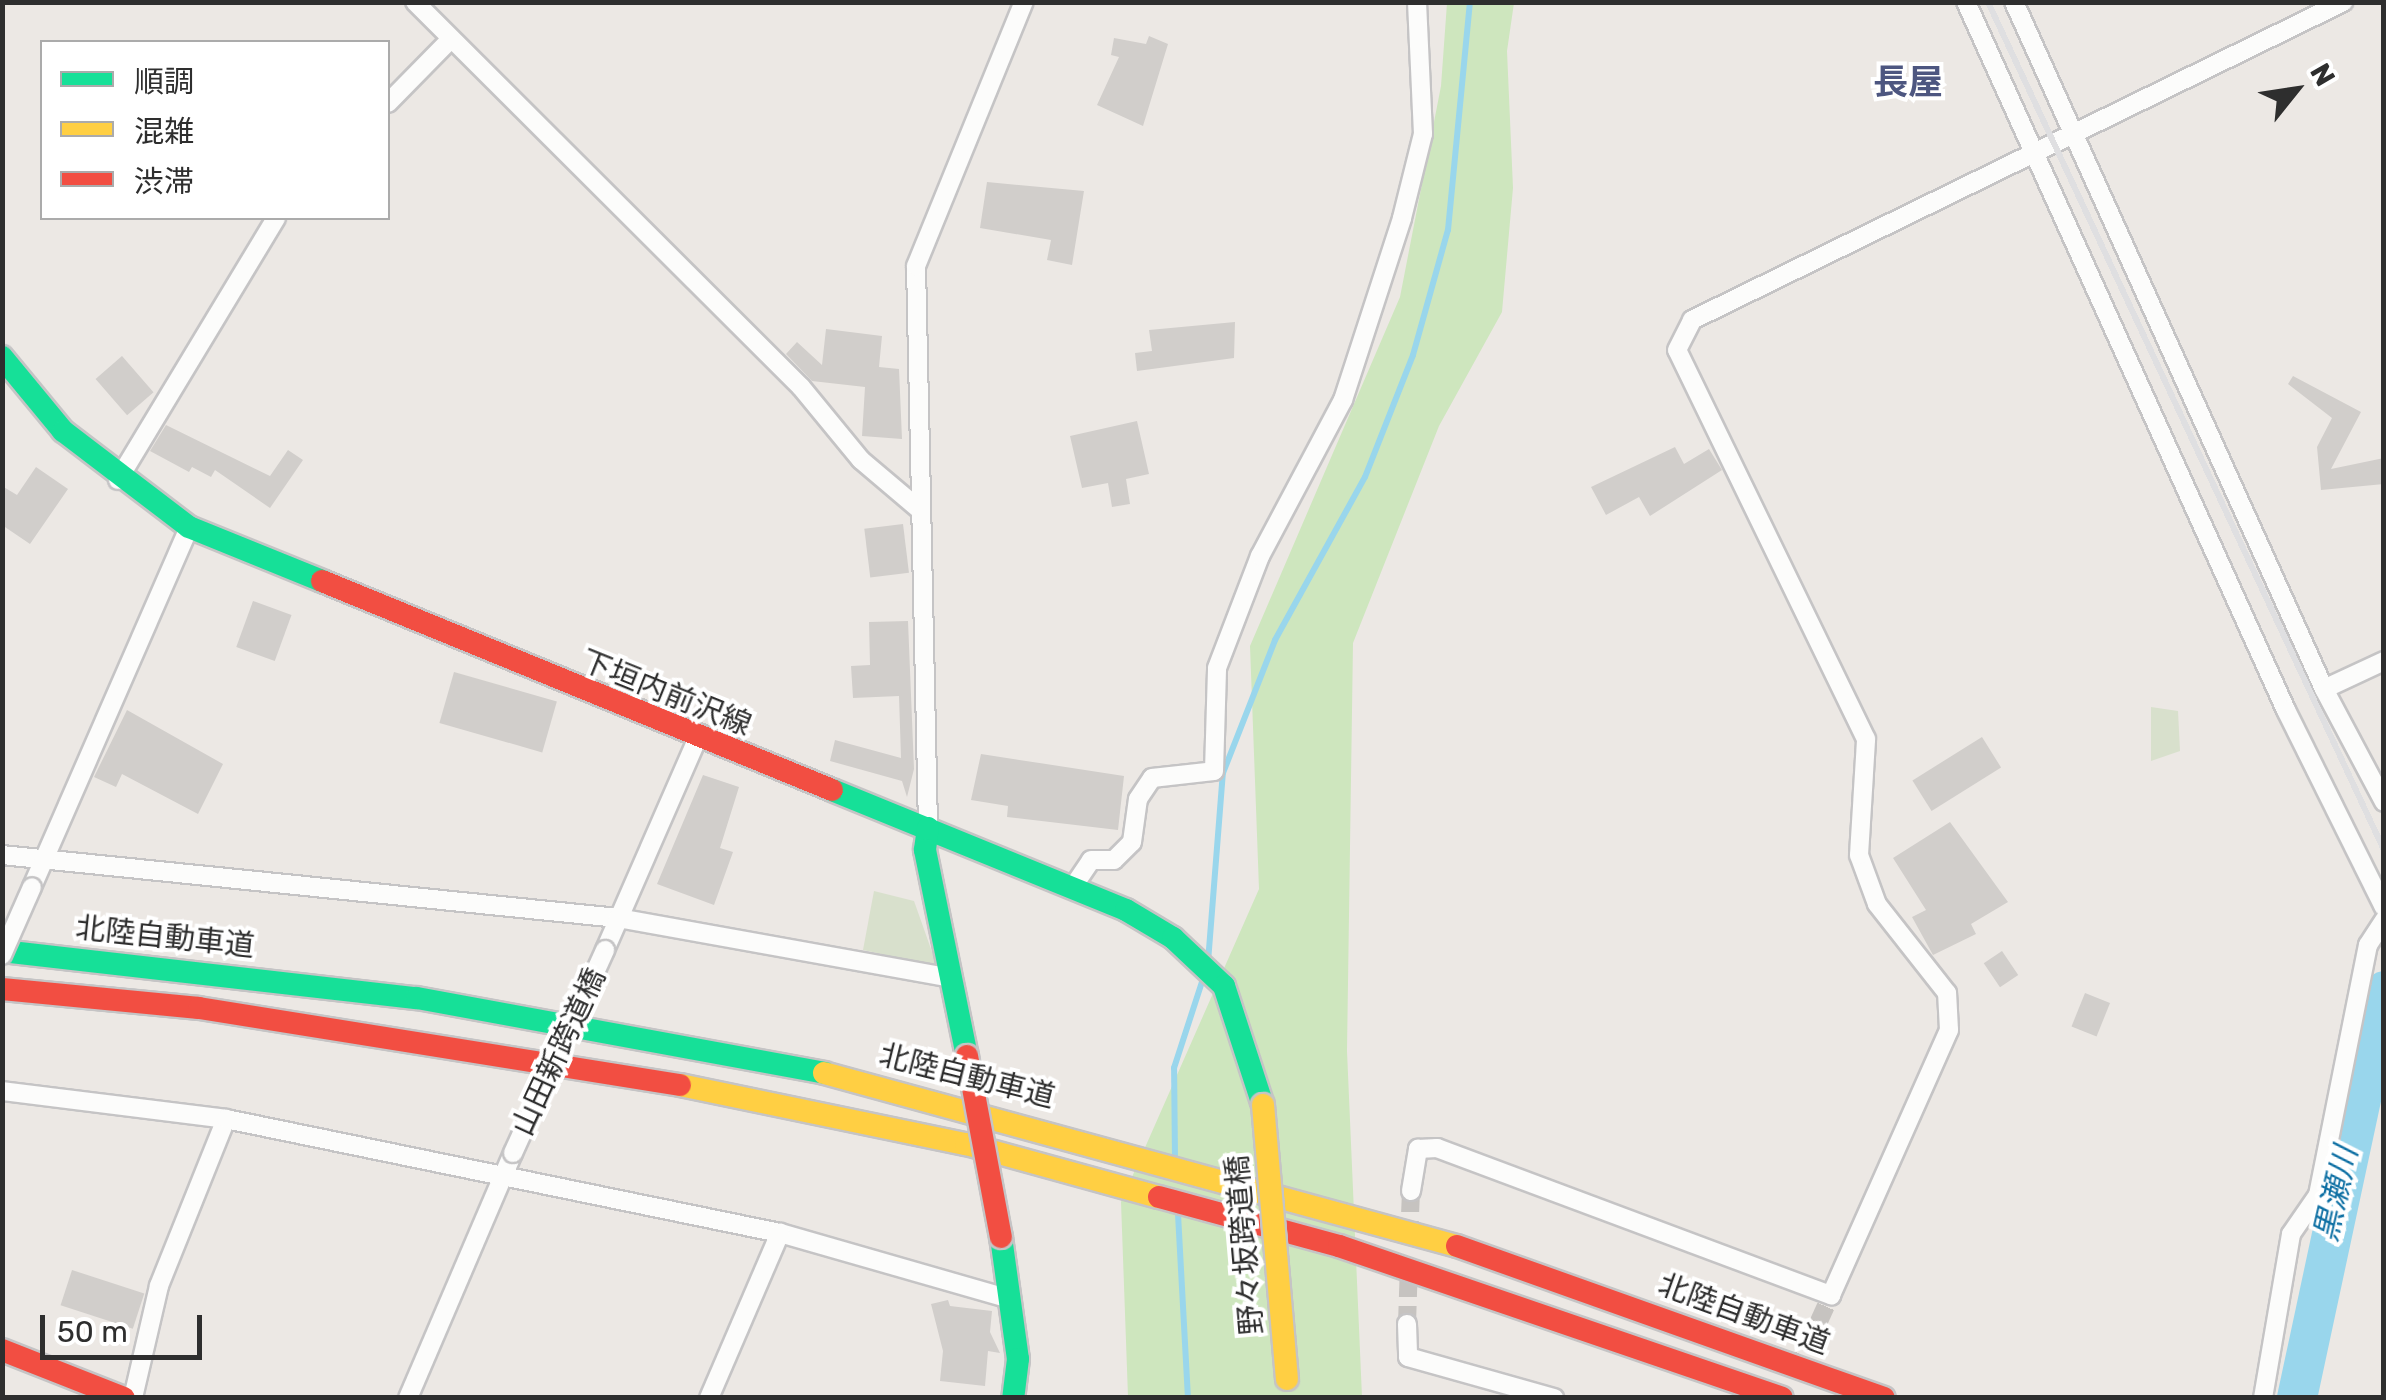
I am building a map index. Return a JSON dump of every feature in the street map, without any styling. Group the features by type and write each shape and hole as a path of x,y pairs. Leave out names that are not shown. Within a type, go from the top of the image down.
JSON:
{"main road":[{"name":"下垣内前沢線","path":"2,358 63,431 118,480 189,527 697,740 1073,888 1173,938 1224,986 1263,1105"},
{"path":"928,828 925,850 1010,1299 1018,1360 1013,1398"},
{"name":"北陸自動車道","path":"2,953 436,1001 774,1061 956,1104 1501,1258 1884,1398"},
{"path":"2,988 199,1008 596,1068 966,1144 1339,1246 1782,1398"},
{"name":"野々坂跨道橋","path":"1263,1105 1287,1388"},
{"path":"2,1350 124,1398"}],"street":[{"path":"415,2 801,387 861,460 919,509"},
{"path":"928,828 916,266 1024,2"},
{"path":"1073,888 1091,860 1114,860 1132,842 1138,799 1152,778 1214,771 1217,668 1260,556 1343,400 1402,218 1422,134 1417,2"},
{"path":"1966,2 2286,710 2384,907"},
{"path":"2014,2 2324,689 2384,802"},
{"path":"1410,1191 1418,1150 1438,1148 1831,1295 1949,1030 1947,994 1877,904 1859,856 1866,739 1676,350 1692,320 2343,2"},
{"path":"390,102 451,39"},
{"path":"118,480 275,220"},
{"path":"2,953 189,527"},
{"path":"2324,689 2384,661"},
{"name":"山田新跨道橋","path":"408,1398 512,1153 697,740"},
{"path":"2,855 43,856 618,918 951,978"},
{"path":"2264,1398 2291,1234 2318,1195 2368,945 2384,920"},
{"path":"2,1091 226,1119 504,1174 780,1233 1010,1299"},
{"path":"132,1398 158,1286 226,1119"},
{"path":"709,1398 780,1233"},
{"path":"1407,1324 1408,1357 1554,1398"}],"green space":[{"path":"1447,3 1514,3 1507,51 1513,188 1502,312 1439,426 1353,643 1347,1051 1362,1397 1128,1397 1121,1202 1259,889 1250,646 1400,297 1441,86"},
{"path":"2151,707 2178,711 2180,751 2151,761"},
{"path":"874,891 914,901 937,966 863,950"}],"building":[{"path":"1149,36 1168,44 1143,126 1097,105 1119,57 1111,55 1114,38 1146,44"},
{"path":"987,182 1084,191 1072,265 1047,260 1051,240 980,228"},
{"path":"1235,322 1234,358 1137,371 1135,353 1152,351 1149,330"},
{"path":"826,329 882,336 879,367 899,369 902,439 862,436 865,387 812,381 786,354 797,342 822,365"},
{"path":"122,356 153,392 127,415 96,379"},
{"path":"2293,376 2361,412 2331,469 2384,458 2384,484 2321,490 2317,447 2332,418 2288,384"},
{"path":"1137,421 1149,474 1126,479 1130,504 1112,507 1108,483 1082,488 1070,436"},
{"path":"166,425 270,476 288,450 303,460 270,508 215,470 211,477 192,467 189,472 150,451"},
{"path":"1675,447 1684,464 1709,449 1722,470 1650,516 1639,497 1606,515 1591,487"},
{"path":"36,467 68,489 30,544 2,525 2,486 17,495"},
{"path":"903,524 909,573 870,577 864,529"},
{"path":"253,601 292,615 275,661 236,647"},
{"path":"908,621 914,769 907,797 902,781 830,761 835,740 901,758 899,696 853,698 851,666 870,665 869,622"},
{"path":"454,672 557,701 542,752 439,723"},
{"path":"127,710 223,764 198,814 122,774 116,787 94,777"},
{"path":"1982,737 2001,768 1932,811 1912,780"},
{"path":"981,754 1124,776 1118,830 1007,817 1008,806 971,800"},
{"path":"703,775 739,787 720,848 733,852 714,905 657,884"},
{"path":"1950,822 2008,902 1971,924 1976,934 1933,955 1912,917 1926,910 1893,858"},
{"path":"2002,951 2018,975 2000,987 1984,963"},
{"path":"2085,993 2110,1003 2097,1036 2072,1026"},
{"path":"72,1270 144,1293 133,1329 61,1305"},
{"path":"948,1300 950,1306 992,1311 990,1332 1000,1353 988,1351 985,1386 940,1381 943,1351 931,1304"}],"waterway":[{"path":"1208,962 1223,773 1275,640 1365,477 1413,355 1448,230 1470,2"},
{"path":"1175,1157 1174,1068 1203,979"},
{"name":"黒瀬川","path":"2297,1398 2384,991"},
{"path":"1178,1214 1188,1398"}],"tunnel":[{"path":"1409,1239 1411,1191"},
{"path":"1407,1324 1409,1265"},
{"path":"1796,1372 1831,1295"}],"railway":[{"path":"1988,2 2384,850"}],"traffic: fast":[{"path":"2,357 63,431 189,527 322,581"},
{"path":"832,790 1126,910 1173,938 1224,986 1263,1105"},
{"path":"928,828 925,850 967,1056"},
{"path":"2,951 417,998 824,1073"},
{"path":"1001,1237 1018,1359 1013,1398"}],"traffic: slow":[{"path":"824,1073 1457,1246"},
{"path":"680,1085 966,1144 1159,1197"},
{"path":"1263,1105 1287,1379"}],"traffic: jam":[{"path":"322,581 832,790"},
{"path":"2,989 199,1008 680,1085"},
{"path":"967,1056 1001,1237"},
{"path":"1159,1197 1339,1246 1782,1398"},
{"path":"1457,1246 1884,1398"},
{"path":"2,1350 124,1398"}],"district":[{"name":"長屋","path":"1908,82"}]}
